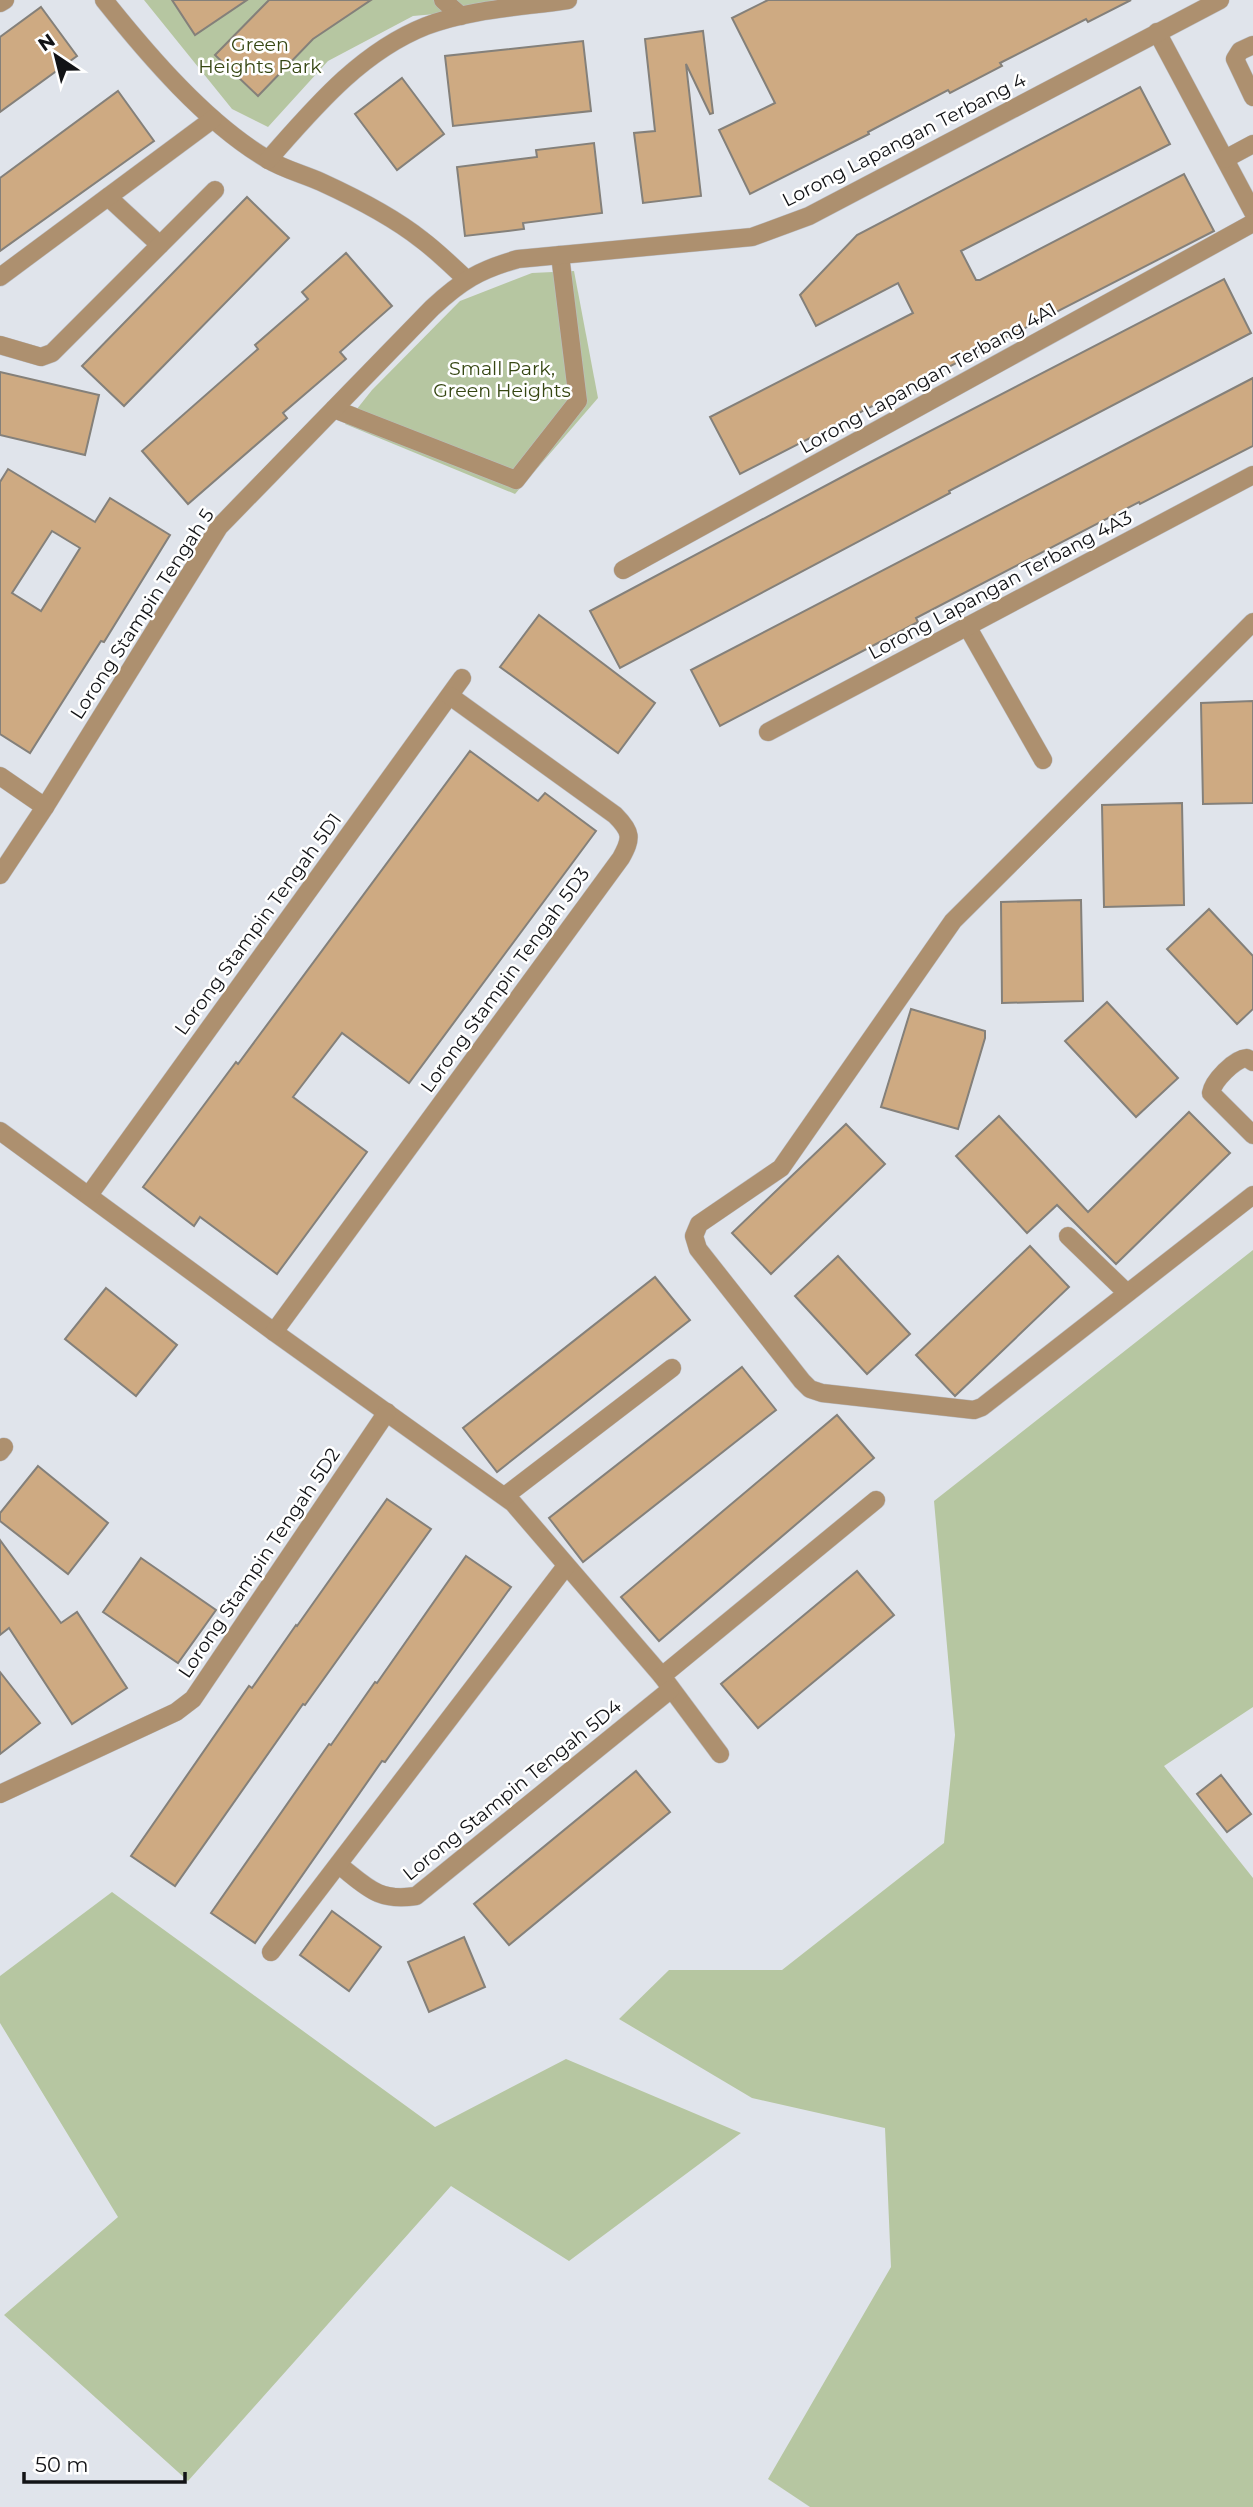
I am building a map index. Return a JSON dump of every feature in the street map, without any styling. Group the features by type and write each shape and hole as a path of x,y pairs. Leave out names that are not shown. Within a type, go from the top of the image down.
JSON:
{"street":[{"path":"0,4 5,0"},
{"path":"104,0 138,43 213,119 268,160 319,181 377,210 422,239 466,279"},
{"path":"443,0 460,16"},
{"path":"268,160 315,106 353,71 395,41 426,26 460,16 568,0"},
{"name":"Lorong Lapangan Terbang 4","path":"466,279 495,265 518,259 752,237 808,216 1220,0"},
{"path":"1157,32 1253,212"},
{"path":"1253,44 1240,51 1235,59 1253,97"},
{"path":"0,277 213,119"},
{"path":"1224,159 1253,144"},
{"path":"0,345 41,357 51,353 215,190"},
{"path":"108,197 160,245"},
{"name":"Lorong Lapangan Terbang 4A1","path":"622,570 1253,223"},
{"path":"334,409 516,480 578,401 560,255"},
{"name":"Lorong Stampin Tengah 5","path":"0,875 219,527 432,308 466,279"},
{"name":"Lorong Lapangan Terbang 4A3","path":"768,732 1253,475"},
{"path":"1253,622 953,921 781,1168 699,1224 694,1236 698,1249 810,1388 822,1393 969,1410 978,1409 1253,1195"},
{"path":"967,626 1043,760"},
{"name":"Lorong Stampin Tengah 5D1","path":"89,1195 462,678"},
{"name":"Lorong Stampin Tengah 5D3","path":"274,1332 613,870 629,843 629,833 615,815 450,696"},
{"path":"0,776 45,807"},
{"path":"1253,1062 1247,1058 1238,1060 1214,1084 1211,1093 1253,1135"},
{"path":"0,1131 274,1332 505,1496 666,1683 720,1754"},
{"path":"1068,1236 1127,1293"},
{"path":"505,1496 672,1368"},
{"name":"Lorong Stampin Tengah 5D2","path":"0,1794 176,1712 193,1699 387,1412"},
{"name":"Lorong Stampin Tengah 5D4","path":"339,1865 379,1896 400,1899 416,1896 876,1500"},
{"path":"271,1952 566,1566"}],"green space":[{"name":"Green Heights Park","path":"144,0 495,0 458,12 413,16 328,61 268,127 232,109"},
{"name":"Small Park, Green Heights","path":"574,271 598,398 515,494 345,424 372,390 460,301 532,273"},
{"path":"1253,1250 1253,1707 1164,1766 1253,1878 1253,2507 810,2507 768,2479 891,2267 885,2128 752,2098 619,2019 669,1970 782,1970 944,1843 955,1735 934,1501"},
{"path":"112,1892 435,2127 566,2059 741,2133 569,2261 451,2186 188,2481 4,2315 118,2217 0,2023 0,1976"}],"building":[{"path":"172,0 247,0 195,35"},
{"path":"269,0 371,0 313,39 258,96 215,55"},
{"path":"768,0 1131,0 1088,22 1086,19 1000,63 1002,66 950,93 948,90 868,132 869,134 750,194 719,130 775,103 732,18"},
{"path":"41,7 77,56 0,112 0,37"},
{"path":"703,31 713,113 710,114 686,64 701,196 643,203 634,133 655,131 645,39"},
{"path":"583,41 591,111 453,126 445,56"},
{"path":"402,78 444,134 397,170 355,114"},
{"path":"1140,87 1170,144 961,251 976,280 980,280 1184,174 1214,231 740,474 710,417 913,313 898,283 816,326 800,295 857,235"},
{"path":"118,91 154,141 0,251 0,178"},
{"path":"594,143 602,213 523,223 524,229 465,236 457,167 537,157 536,150"},
{"path":"247,197 289,238 124,406 82,366"},
{"path":"346,253 392,306 340,352 346,359 283,413 287,418 188,504 142,451 258,349 255,345 308,299 302,292"},
{"path":"1224,279 1251,333 620,668 590,611"},
{"path":"0,372 99,395 85,455 0,435"},
{"path":"1253,378 1253,446 916,618 918,622 720,726 691,670"},
{"path":"8,469 95,522 110,498 170,535 104,642 101,641 30,753 0,734 0,482","holes":["52,531 80,548 41,611 12,593"]},
{"path":"539,615 655,703 618,753 500,667"},
{"path":"1253,701 1253,803 1203,804 1201,703"},
{"path":"470,751 538,801 545,793 596,831 409,1083 342,1033 293,1097 367,1152 277,1274 200,1217 194,1226 143,1187 236,1062 238,1064"},
{"path":"1182,803 1184,905 1104,907 1102,805"},
{"path":"1081,900 1083,1001 1002,1003 1001,902"},
{"path":"1209,909 1253,956 1253,1009 1237,1024 1167,949"},
{"path":"1107,1002 1178,1078 1136,1117 1065,1041"},
{"path":"911,1009 985,1031 958,1129 881,1107"},
{"path":"1189,1112 1230,1153 1116,1264 1057,1205 1027,1233 956,1156 999,1116 1088,1212"},
{"path":"846,1124 885,1164 771,1274 732,1233"},
{"path":"1030,1246 1069,1287 955,1396 916,1355"},
{"path":"838,1256 910,1334 867,1374 795,1296"},
{"path":"655,1277 690,1320 497,1472 463,1428"},
{"path":"106,1288 177,1345 136,1396 65,1339"},
{"path":"742,1367 776,1410 583,1562 549,1518"},
{"path":"837,1415 874,1458 659,1641 621,1597"},
{"path":"38,1466 108,1523 68,1574 0,1521 0,1513"},
{"path":"387,1499 431,1529 175,1886 131,1856 249,1686 252,1688"},
{"path":"0,1540 61,1623 77,1612 127,1688 72,1724 9,1628 0,1635"},
{"path":"466,1556 511,1587 385,1762 382,1761 255,1943 211,1913 329,1744 331,1745 375,1682 377,1683"},
{"path":"141,1558 216,1610 178,1663 103,1612"},
{"path":"857,1571 894,1615 758,1728 721,1684"},
{"path":"0,1672 40,1723 0,1754"},
{"path":"636,1771 670,1812 509,1945 474,1904"},
{"path":"1221,1775 1251,1814 1227,1832 1197,1794"},
{"path":"332,1911 381,1947 349,1991 300,1955"},
{"path":"464,1937 485,1987 429,2012 408,1962"}]}
